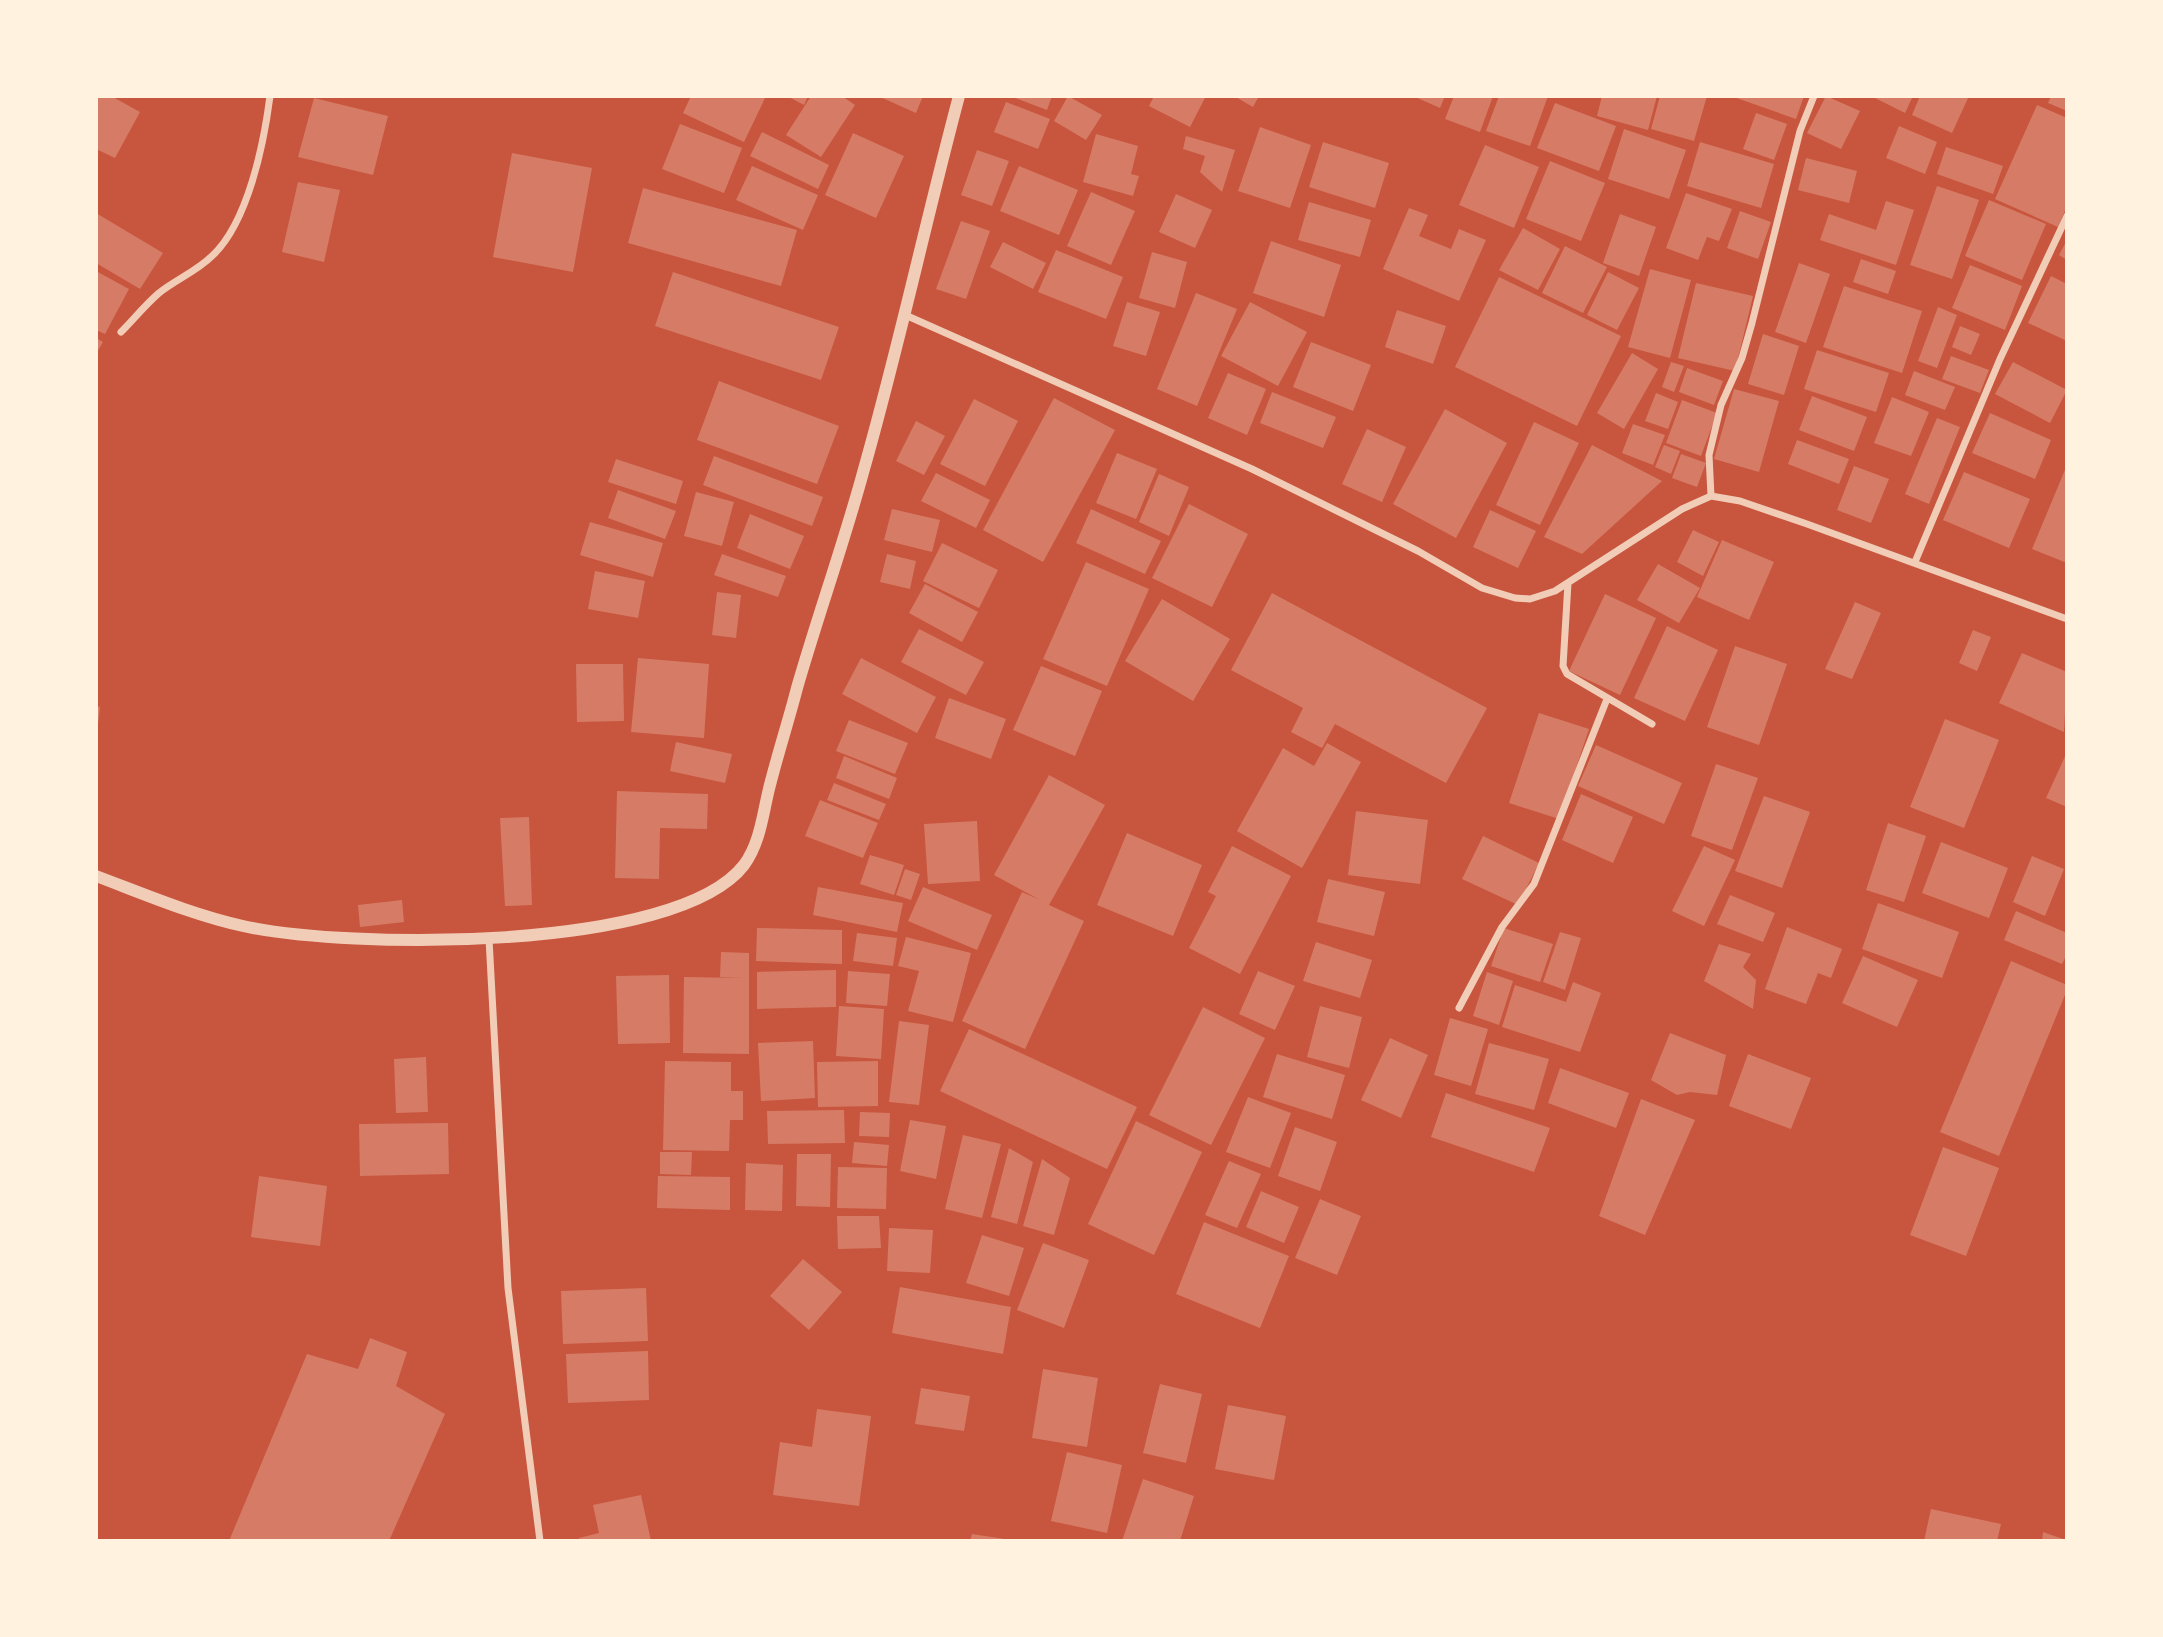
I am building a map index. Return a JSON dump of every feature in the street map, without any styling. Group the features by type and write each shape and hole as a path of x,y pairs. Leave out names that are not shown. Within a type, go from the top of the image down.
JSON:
{"street":[{"path":"121,332 158,294 211,257 222,246 244,203 264,146 270,96"},
{"path":"96,876 241,926 309,937 489,939 630,921 652,915 685,905 717,889 744,865 760,832 770,786 810,646 863,472 959,96"},
{"path":"1712,496 1709,455 1721,405 1742,358 1800,131 1814,96"},
{"path":"1915,562 2000,359 2067,216"},
{"path":"903,314 1252,469 1418,551 1482,588 1515,598 1542,597 1682,509 1712,496 1740,501 2067,619"},
{"path":"1568,583 1563,666 1567,674 1652,724"},
{"path":"1459,1008 1502,927 1534,884 1607,699"},
{"path":"489,939 508,1288 540,1541"}],"building":[{"path":"96,96 111,96 140,112 115,158 96,149"},
{"path":"691,96 766,96 744,142 683,113"},
{"path":"787,96 808,96 804,105"},
{"path":"811,96 842,96 855,105 821,157 786,135"},
{"path":"878,96 923,96 916,113"},
{"path":"1010,96 1052,96 1047,110"},
{"path":"1068,96 1102,115 1086,140 1054,121"},
{"path":"1154,96 1206,96 1190,127 1149,106"},
{"path":"1234,96 1259,96 1253,107"},
{"path":"1413,96 1445,96 1440,108"},
{"path":"1454,96 1493,96 1480,132 1445,119"},
{"path":"1499,96 1548,96 1530,146 1486,131"},
{"path":"1602,96 1657,96 1648,130 1597,116"},
{"path":"1660,96 1707,96 1694,141 1651,129"},
{"path":"1731,96 1804,96 1796,119"},
{"path":"1826,96 1860,111 1841,149 1807,133"},
{"path":"1871,96 1913,96 1905,113"},
{"path":"1920,96 1969,96 1952,133 1912,115"},
{"path":"2051,96 2067,96 2067,111 2048,103"},
{"path":"314,98 388,116 373,175 298,157"},
{"path":"1006,102 1050,119 1038,149 994,132"},
{"path":"1555,103 1616,126 1599,171 1537,148"},
{"path":"2037,105 2067,118 2067,206 2058,227 1995,199"},
{"path":"1756,113 1787,124 1774,160 1743,149"},
{"path":"680,124 742,148 724,193 662,169"},
{"path":"1899,126 1937,142 1925,174 1886,158"},
{"path":"1260,127 1311,145 1290,208 1238,191"},
{"path":"1624,129 1686,150 1669,199 1608,179"},
{"path":"762,132 829,165 818,189 750,156"},
{"path":"853,133 904,156 876,218 825,195"},
{"path":"1096,134 1138,146 1131,174 1139,176 1133,196 1083,182"},
{"path":"1186,136 1235,150 1222,192 1200,172 1205,156 1183,149"},
{"path":"1323,142 1389,163 1375,208 1309,187"},
{"path":"1700,142 1774,164 1761,208 1687,186"},
{"path":"1485,145 1539,167 1514,228 1459,205"},
{"path":"1946,147 2003,166 1993,194 1937,174"},
{"path":"977,150 1009,161 992,206 961,195"},
{"path":"512,153 592,168 573,272 493,257"},
{"path":"1806,158 1857,171 1849,203 1798,190"},
{"path":"1550,161 1605,183 1581,241 1526,219"},
{"path":"752,166 818,195 803,230 736,200"},
{"path":"1019,166 1078,190 1059,235 1000,211"},
{"path":"298,182 340,190 324,262 282,252"},
{"path":"1937,186 1979,200 1952,279 1910,265"},
{"path":"643,188 797,230 781,286 628,243"},
{"path":"1091,192 1135,211 1111,265 1067,246"},
{"path":"1686,193 1732,209 1719,241 1707,237 1698,260 1666,248"},
{"path":"1176,194 1212,210 1195,248 1159,232"},
{"path":"1989,200 2046,224 2022,280 1965,256"},
{"path":"1886,201 1914,210 1896,265 1820,240 1829,214 1876,230"},
{"path":"1309,202 1371,220 1360,257 1298,240"},
{"path":"1409,208 1428,215 1419,236 1451,249 1459,229 1486,240 1459,301 1383,269"},
{"path":"1740,211 1771,222 1758,259 1727,248"},
{"path":"96,213 163,253 140,289 96,263"},
{"path":"1620,214 1656,227 1639,276 1603,263"},
{"path":"961,221 990,231 966,299 936,289"},
{"path":"1523,228 1560,249 1538,290 1499,270"},
{"path":"2067,240 2067,260 2059,255"},
{"path":"1271,241 1341,265 1324,317 1253,293"},
{"path":"1003,242 1046,263 1033,289 990,267"},
{"path":"1565,246 1607,267 1583,313 1542,293"},
{"path":"1056,250 1123,277 1106,319 1038,292"},
{"path":"1152,252 1187,262 1175,308 1139,298"},
{"path":"1861,259 1896,271 1888,294 1853,282"},
{"path":"1799,263 1830,274 1806,343 1775,332"},
{"path":"1970,265 2022,286 2005,330 1952,308"},
{"path":"1650,269 1691,280 1670,358 1628,347"},
{"path":"96,271 129,289 105,334 96,330"},
{"path":"673,272 839,327 821,380 655,326"},
{"path":"1608,272 1639,288 1617,330 1587,315"},
{"path":"2051,276 2067,284 2067,341 2028,323"},
{"path":"1499,277 1621,336 1577,426 1455,367"},
{"path":"1696,283 1753,296 1735,371 1678,358"},
{"path":"1844,286 1922,311 1902,373 1823,347"},
{"path":"1196,293 1237,309 1197,406 1157,389"},
{"path":"1127,302 1160,312 1146,356 1113,346"},
{"path":"1250,302 1307,332 1278,386 1221,356"},
{"path":"1938,307 1957,315 1937,368 1918,361"},
{"path":"1397,310 1446,326 1433,364 1385,347"},
{"path":"1960,326 1980,334 1971,355 1952,347"},
{"path":"1763,334 1799,346 1784,395 1748,384"},
{"path":"96,338 103,342 96,354"},
{"path":"1311,342 1371,365 1353,411 1293,387"},
{"path":"1817,350 1889,373 1876,412 1804,389"},
{"path":"1632,353 1658,369 1624,429 1597,413"},
{"path":"1951,356 1989,370 1980,393 1942,379"},
{"path":"1671,362 1684,366 1674,392 1662,387"},
{"path":"2013,362 2067,390 2050,423 1995,394"},
{"path":"1687,368 1723,381 1714,405 1679,392"},
{"path":"1914,371 1955,387 1945,410 1905,395"},
{"path":"1228,373 1266,389 1247,435 1208,418"},
{"path":"719,381 839,426 817,484 697,440"},
{"path":"1734,389 1779,401 1759,472 1714,459"},
{"path":"1272,392 1336,417 1323,448 1260,423"},
{"path":"1656,393 1678,402 1668,429 1645,421"},
{"path":"1812,396 1867,417 1854,451 1799,430"},
{"path":"1892,397 1929,412 1911,456 1874,443"},
{"path":"1054,398 1115,430 1043,562 983,530"},
{"path":"974,399 1018,421 985,486 940,464"},
{"path":"1682,400 1717,413 1701,456 1666,443"},
{"path":"1445,409 1507,443 1456,538 1393,504"},
{"path":"1990,413 2051,440 2035,479 1972,453"},
{"path":"1937,418 1960,427 1929,504 1905,494"},
{"path":"916,421 945,436 924,475 896,461"},
{"path":"1534,422 1579,443 1540,525 1496,505"},
{"path":"1633,424 1665,435 1653,465 1622,453"},
{"path":"1367,429 1406,447 1382,502 1342,484"},
{"path":"1797,440 1849,459 1839,484 1788,464"},
{"path":"1592,445 1662,481 1582,554 1544,537"},
{"path":"1664,445 1680,451 1671,474 1655,467"},
{"path":"1117,453 1157,469 1136,519 1096,503"},
{"path":"1681,454 1706,463 1697,487 1672,478"},
{"path":"714,456 823,497 812,526 703,485"},
{"path":"616,459 683,481 676,504 608,482"},
{"path":"2067,465 2067,563 2032,549"},
{"path":"1854,466 1889,479 1871,523 1837,510"},
{"path":"1964,472 2030,499 2009,548 1943,520"},
{"path":"936,473 990,500 976,528 921,501"},
{"path":"1159,474 1189,487 1169,536 1139,522"},
{"path":"618,490 676,511 665,539 608,518"},
{"path":"696,492 734,502 722,546 684,536"},
{"path":"1189,504 1248,534 1212,607 1152,578"},
{"path":"892,509 940,520 932,552 884,540"},
{"path":"1091,509 1161,541 1145,574 1076,543"},
{"path":"1490,510 1536,531 1518,568 1473,547"},
{"path":"750,514 804,536 790,569 737,548"},
{"path":"590,522 663,543 653,577 580,555"},
{"path":"1693,530 1719,542 1703,576 1677,562"},
{"path":"1722,540 1774,562 1749,620 1697,597"},
{"path":"942,543 998,570 979,608 923,581"},
{"path":"722,554 786,576 778,597 714,575"},
{"path":"887,554 916,561 910,589 880,582"},
{"path":"1086,562 1149,589 1107,686 1043,659"},
{"path":"1658,564 1700,588 1679,623 1637,600"},
{"path":"595,571 645,581 638,618 588,609"},
{"path":"925,584 978,612 962,642 909,613"},
{"path":"717,592 741,595 736,638 712,635"},
{"path":"1272,593 1487,708 1446,783 1335,724 1322,748 1291,732 1303,708 1231,670"},
{"path":"1605,594 1656,618 1620,695 1569,671"},
{"path":"1162,599 1230,639 1193,701 1125,661"},
{"path":"1855,602 1881,613 1852,679 1825,669"},
{"path":"1667,626 1718,650 1685,721 1634,698"},
{"path":"919,629 984,662 966,695 901,662"},
{"path":"1973,630 1991,637 1977,671 1959,663"},
{"path":"1735,646 1787,664 1759,745 1707,727"},
{"path":"2022,653 2067,672 2064,732 1999,703"},
{"path":"638,658 709,664 704,738 631,732"},
{"path":"861,658 936,697 917,733 842,694"},
{"path":"576,664 623,664 624,721 577,722"},
{"path":"1041,666 1102,691 1075,756 1013,730"},
{"path":"949,698 1006,719 991,759 935,738"},
{"path":"96,706 100,707 98,724 96,723"},
{"path":"1539,713 1589,729 1559,819 1509,803"},
{"path":"1945,719 1999,740 1964,828 1910,807"},
{"path":"849,720 908,743 895,774 836,751"},
{"path":"676,742 732,754 725,783 670,771"},
{"path":"1327,743 1361,762 1302,868 1237,831 1283,748 1314,766"},
{"path":"1596,745 1682,783 1664,824 1578,786"},
{"path":"2067,752 2067,807 2046,798"},
{"path":"844,756 897,778 889,799 836,778"},
{"path":"1716,764 1758,778 1732,850 1691,836"},
{"path":"1049,775 1105,805 1049,905 1084,921 1025,1049 962,1021 1022,892 1040,900 994,875"},
{"path":"834,783 886,804 879,820 827,800"},
{"path":"617,791 708,794 707,829 660,828 659,879 615,878"},
{"path":"1581,794 1633,817 1613,863 1562,840"},
{"path":"1764,796 1810,812 1782,888 1735,871"},
{"path":"820,800 878,823 863,858 805,836"},
{"path":"1356,811 1428,820 1420,884 1348,875"},
{"path":"529,817 532,905 505,906 500,818"},
{"path":"977,821 980,881 928,884 924,824"},
{"path":"1888,823 1926,836 1904,902 1866,890"},
{"path":"1127,833 1202,865 1173,936 1097,905"},
{"path":"1483,836 1539,863 1518,905 1462,879"},
{"path":"1941,842 2008,868 1989,918 1922,893"},
{"path":"1232,846 1291,876 1240,974 1189,948 1216,896 1208,892"},
{"path":"1704,846 1735,860 1704,926 1672,911"},
{"path":"870,855 904,865 894,895 860,884"},
{"path":"2032,856 2064,869 2045,916 2013,902"},
{"path":"905,869 920,874 911,900 896,895"},
{"path":"1328,879 1385,892 1374,936 1317,922"},
{"path":"818,887 903,903 897,932 813,915"},
{"path":"923,887 992,915 977,950 908,921"},
{"path":"1730,895 1775,913 1763,942 1717,924"},
{"path":"402,900 404,922 360,927 358,905"},
{"path":"1878,903 1959,932 1942,978 1862,949"},
{"path":"2016,911 2067,933 2067,954 2062,964 2004,940"},
{"path":"1787,927 1842,949 1831,978 1818,973 1806,1004 1765,989"},
{"path":"757,928 842,930 842,964 756,961"},
{"path":"1504,928 1553,944 1540,982 1491,966"},
{"path":"1560,932 1581,938 1565,990 1543,982"},
{"path":"857,933 897,938 893,966 853,961"},
{"path":"906,937 971,953 953,1022 908,1011 919,971 898,966"},
{"path":"1316,942 1372,960 1360,998 1303,981"},
{"path":"1719,944 1751,954 1743,967 1756,980 1753,1009 1704,981"},
{"path":"721,952 749,953 749,1054 683,1053 684,977 744,978 720,977"},
{"path":"1863,956 1918,980 1897,1027 1842,1003"},
{"path":"2011,961 2067,985 2067,990 1999,1156 1940,1132"},
{"path":"836,970 836,1007 757,1009 757,972"},
{"path":"848,971 890,974 887,1006 846,1003"},
{"path":"1258,971 1295,986 1275,1030 1239,1014"},
{"path":"1487,972 1513,981 1499,1025 1473,1016"},
{"path":"669,975 670,1043 618,1044 616,976"},
{"path":"1573,982 1601,993 1580,1052 1502,1027 1515,985 1566,1002"},
{"path":"839,1006 884,1009 881,1059 836,1056"},
{"path":"1320,1006 1362,1017 1349,1068 1307,1057"},
{"path":"1203,1007 1265,1038 1211,1145 1149,1115"},
{"path":"1450,1018 1488,1029 1471,1086 1434,1075"},
{"path":"899,1021 929,1025 919,1105 889,1102"},
{"path":"969,1029 1137,1107 1107,1169 940,1091"},
{"path":"1670,1033 1726,1055 1717,1095 1690,1092 1677,1095 1651,1080"},
{"path":"1390,1038 1428,1055 1401,1118 1361,1100"},
{"path":"813,1041 815,1098 761,1101 758,1043"},
{"path":"1489,1043 1549,1059 1534,1110 1475,1094"},
{"path":"1277,1054 1345,1075 1332,1119 1263,1097"},
{"path":"1748,1054 1811,1078 1791,1129 1729,1106"},
{"path":"426,1057 428,1112 396,1113 394,1059"},
{"path":"665,1061 731,1062 731,1091 743,1091 743,1120 730,1120 729,1151 663,1150"},
{"path":"878,1061 878,1106 818,1107 817,1062"},
{"path":"1560,1068 1629,1093 1616,1128 1548,1103"},
{"path":"1446,1093 1550,1128 1534,1172 1431,1137"},
{"path":"1248,1097 1291,1113 1270,1168 1226,1152"},
{"path":"1641,1099 1695,1120 1645,1235 1599,1216"},
{"path":"844,1110 845,1143 768,1144 767,1111"},
{"path":"860,1112 890,1113 889,1137 859,1136"},
{"path":"910,1120 946,1126 936,1179 900,1171"},
{"path":"1136,1121 1202,1152 1154,1255 1088,1224"},
{"path":"448,1123 449,1174 360,1176 359,1124"},
{"path":"1295,1127 1337,1142 1320,1191 1278,1176"},
{"path":"963,1135 1001,1144 982,1218 945,1209"},
{"path":"854,1142 889,1145 887,1166 852,1163"},
{"path":"1943,1147 1999,1168 1966,1256 1910,1235"},
{"path":"1009,1148 1033,1162 1017,1224 991,1217"},
{"path":"660,1152 692,1152 691,1175 660,1174"},
{"path":"797,1154 831,1154 830,1207 796,1206"},
{"path":"1042,1159 1070,1178 1054,1235 1023,1226"},
{"path":"1229,1161 1261,1174 1237,1228 1205,1215"},
{"path":"746,1163 783,1165 782,1211 745,1210"},
{"path":"838,1167 887,1168 886,1209 837,1208"},
{"path":"259,1176 327,1186 320,1246 251,1237"},
{"path":"658,1176 730,1177 730,1210 657,1208"},
{"path":"1261,1191 1299,1207 1284,1243 1246,1227"},
{"path":"1320,1199 1361,1216 1337,1275 1295,1258"},
{"path":"837,1216 879,1216 881,1248 838,1249"},
{"path":"1204,1222 1289,1256 1260,1328 1176,1294"},
{"path":"889,1228 933,1230 930,1273 887,1271"},
{"path":"982,1235 1024,1248 1009,1296 966,1283"},
{"path":"1043,1243 1089,1260 1064,1328 1017,1310"},
{"path":"803,1259 842,1292 809,1330 770,1296"},
{"path":"900,1287 1011,1307 1003,1354 892,1333"},
{"path":"646,1288 648,1341 563,1344 561,1291"},
{"path":"370,1338 407,1352 396,1386 445,1414 389,1541 229,1541 307,1354 358,1369"},
{"path":"648,1351 649,1400 568,1403 566,1354"},
{"path":"1043,1369 1098,1378 1087,1447 1032,1438"},
{"path":"1160,1384 1202,1394 1186,1463 1143,1453"},
{"path":"921,1388 970,1396 964,1431 915,1424"},
{"path":"1228,1405 1286,1416 1274,1480 1215,1469"},
{"path":"817,1409 871,1416 859,1506 773,1495 780,1442 812,1447"},
{"path":"1067,1452 1122,1465 1107,1533 1051,1521"},
{"path":"1143,1479 1194,1496 1180,1541 1122,1541"},
{"path":"641,1495 651,1541 579,1541 579,1538 599,1533 593,1505"},
{"path":"1931,1509 2001,1524 1997,1541 1924,1541"},
{"path":"2043,1532 2066,1540 2066,1541 2042,1541"},
{"path":"972,1534 1005,1539 970,1541"}]}
